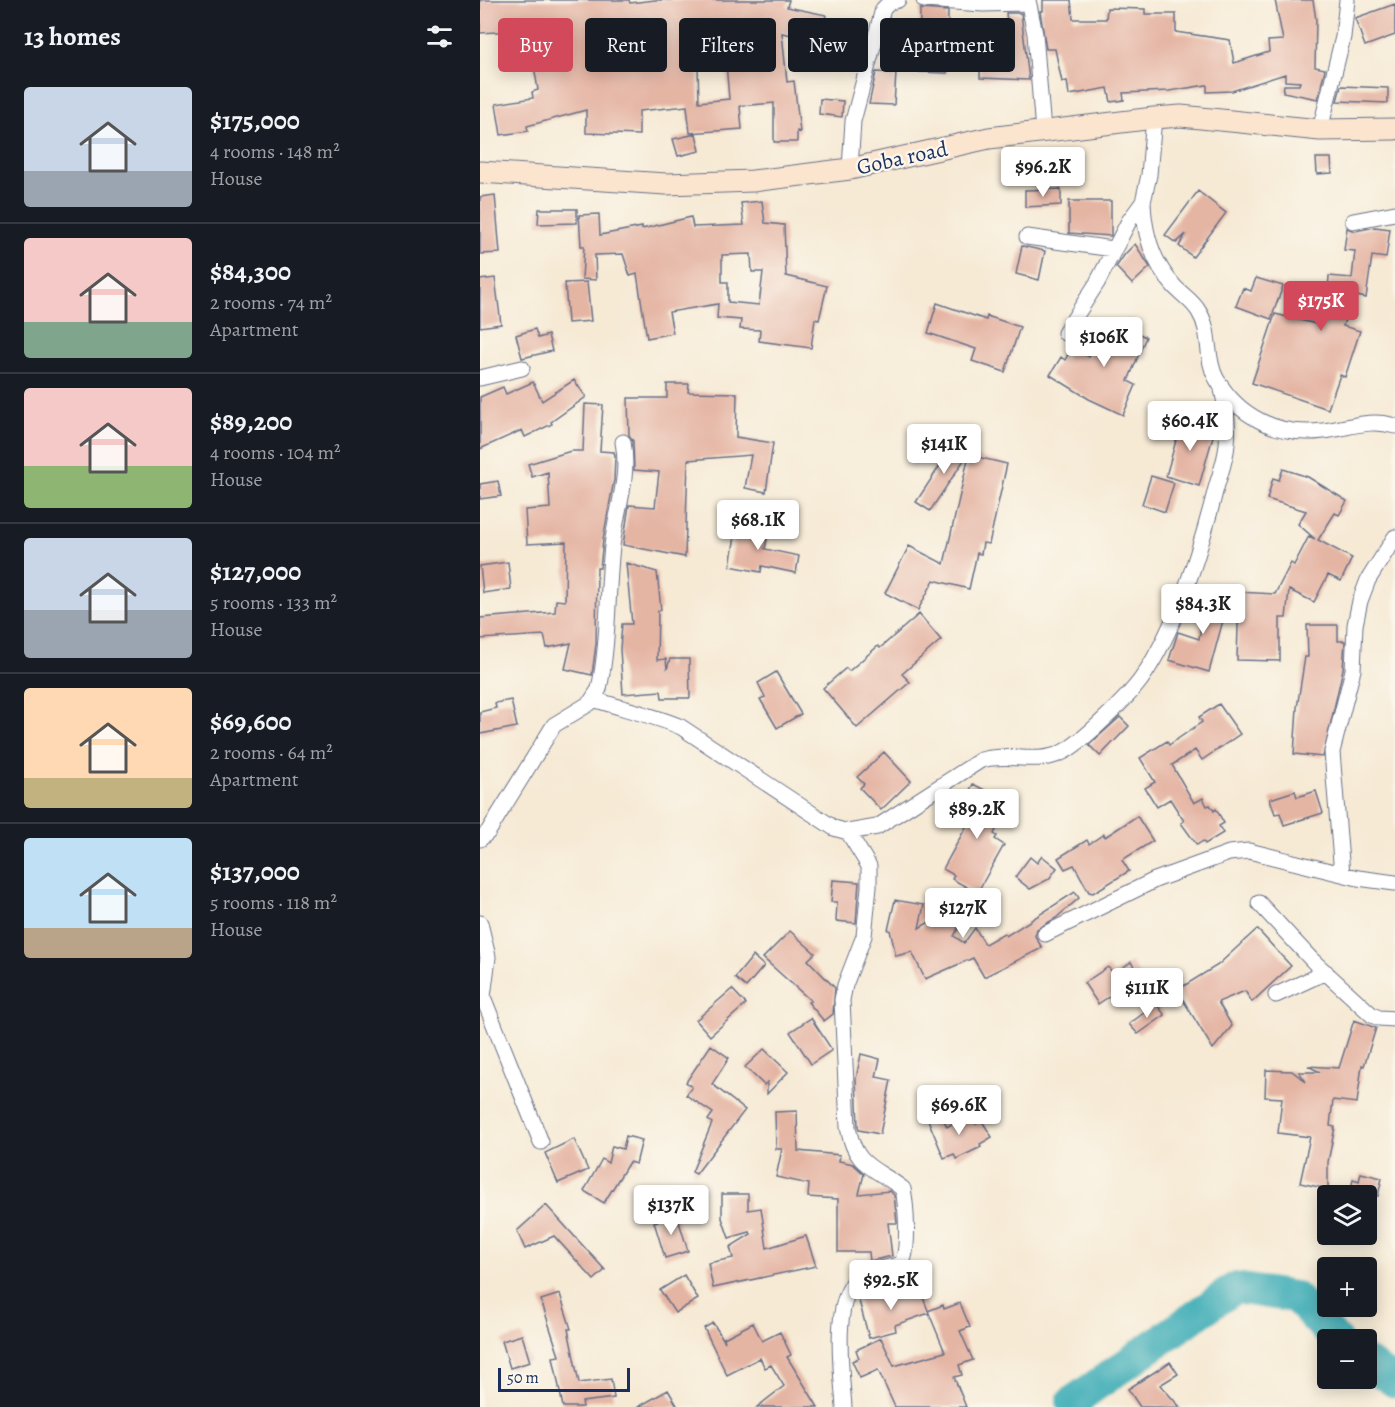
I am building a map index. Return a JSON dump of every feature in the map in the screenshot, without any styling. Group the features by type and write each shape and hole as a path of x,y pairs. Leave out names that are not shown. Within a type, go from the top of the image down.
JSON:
{"main road":[{"name":"Goba road","path":"480,172 666,184 753,181 850,169 989,138 1180,116 1320,130 1395,129"}],"street":[{"path":"850,169 853,121 883,9 890,2 898,0"},
{"path":"924,0 983,4 1028,2 1035,34 1043,131"},
{"path":"1320,130 1343,37 1347,0"},
{"path":"1154,118 1149,175 1143,202 1144,228 1149,244 1173,285 1199,311 1205,324 1212,368 1231,399 1254,418 1287,430 1324,431 1365,422 1395,426"},
{"path":"1065,333 1143,202"},
{"path":"1353,221 1395,213"},
{"path":"1027,237 1113,249"},
{"path":"480,378 522,369"},
{"path":"593,699 631,712 656,716 681,727 834,828 848,832 877,827 981,760 994,756 1044,759 1062,753 1076,744 1143,677 1184,592 1213,501 1227,447 1227,408 1221,385"},
{"path":"480,839 488,832 554,725 593,699 602,675 612,544 620,504 624,464 623,442"},
{"path":"1342,874 1332,752 1353,670 1355,625 1360,601 1368,580 1395,537"},
{"path":"844,1407 841,1332 842,1308 848,1289 864,1275 901,1264 905,1258 906,1224 903,1189 864,1164 852,1144 848,1127 842,1000 845,985 864,936 869,871 866,860 848,832"},
{"path":"1045,934 1155,880 1229,852 1249,851 1342,874 1395,883"},
{"path":"1259,903 1326,972 1372,1015 1395,1019"},
{"path":"480,923 488,957 483,989 485,1004 541,1142"},
{"path":"1276,995 1326,972"}],"building":[{"path":"480,0 629,0 630,3 655,0 789,0 787,7 826,15 825,18 788,18 788,34 782,33 787,82 794,81 800,132 797,131 797,142 774,142 774,103 740,106 742,129 690,133 687,106 639,111 639,135 586,133 586,110 527,126 528,131 501,135 496,104 533,98 532,92 538,90 535,72 573,72 573,18 498,18 498,32 480,33"},
{"path":"1043,0 1071,0 1073,19 1106,19 1107,8 1145,9 1145,14 1176,14 1176,32 1230,40 1234,63 1269,52 1268,41 1283,40 1275,0 1313,0 1316,20 1315,67 1325,69 1318,99 1283,92 1284,85 1299,85 1300,82 1285,81 1285,74 1232,91 1207,92 1207,85 1169,91 1123,93 1124,100 1111,102 1108,88 1069,95 1067,81 1062,82 1055,49 1046,49 1040,11 1043,11"},
{"path":"1395,4 1395,35 1365,46 1355,18"},
{"path":"920,9 948,11 948,18 920,18"},
{"path":"1006,13 1021,13 1029,80 980,78 980,72 1015,72 1015,18 1007,18"},
{"path":"876,72 896,73 894,105 869,104"},
{"path":"1341,86 1388,88 1388,103 1337,101"},
{"path":"820,99 843,101 842,117 819,114"},
{"path":"696,134 700,151 678,156 673,139"},
{"path":"1316,158 1331,158 1332,173 1317,174"},
{"path":"1061,189 1061,205 1025,207 1025,190"},
{"path":"1198,191 1226,213 1193,257 1179,246 1186,234 1176,243 1165,235"},
{"path":"495,195 500,253 480,254 480,197"},
{"path":"762,201 765,223 784,225 786,276 827,286 819,320 815,319 811,348 759,341 760,330 740,329 741,320 717,318 718,304 669,312 673,333 647,338 637,274 630,276 623,254 595,255 596,280 582,279 584,246 581,246 579,215 599,214 600,235 642,227 642,229 691,217 693,227 744,225 741,203","holes":["751,254 752,272 763,272 759,305 728,302 728,282 722,282 722,255"]},
{"path":"1069,201 1111,201 1111,236 1069,233"},
{"path":"539,209 577,209 577,223 538,224"},
{"path":"1375,227 1390,229 1386,258 1372,256 1366,298 1352,295 1343,326 1360,331 1345,377 1340,375 1328,409 1252,383 1275,314 1316,324 1323,302 1327,303 1329,276 1352,278 1355,251 1344,250 1347,228 1355,231"},
{"path":"1135,244 1150,267 1132,284 1116,267"},
{"path":"1022,246 1045,251 1039,280 1016,274"},
{"path":"495,278 501,324 480,327 480,280"},
{"path":"1256,278 1283,286 1271,319 1236,306 1243,288 1251,291"},
{"path":"587,282 591,321 568,323 565,283"},
{"path":"937,303 986,320 987,316 1020,327 1005,372 972,361 976,349 928,333"},
{"path":"1105,319 1146,337 1128,381 1136,385 1123,415 1089,399 1050,375 1061,357 1065,360 1072,347 1089,357"},
{"path":"535,329 538,338 548,335 552,351 522,358 516,335"},
{"path":"574,380 586,397 551,422 552,424 525,437 522,430 480,449 480,397 503,387 506,394 533,382 542,401"},
{"path":"667,384 689,384 688,392 737,393 736,437 773,443 766,492 745,488 751,455 688,460 685,557 623,545 629,505 655,507 659,472 634,470 633,441 629,435 628,398 667,398"},
{"path":"585,404 603,405 600,451 614,452 615,456 614,480 600,568 597,568 596,644 592,675 565,669 571,643 547,648 544,635 480,639 480,618 555,612 556,600 565,601 566,542 527,544 525,510 550,508 548,472 532,477 528,464 571,451 583,451"},
{"path":"1182,419 1215,429 1199,486 1166,476"},
{"path":"958,438 972,448 930,511 916,502"},
{"path":"969,455 1007,464 989,544 983,543 981,554 977,553 969,589 934,580 918,610 885,593 909,546 944,564"},
{"path":"1283,469 1308,477 1347,501 1339,515 1335,513 1318,540 1352,558 1341,581 1328,575 1314,602 1289,590 1286,618 1280,618 1280,661 1237,660 1239,592 1275,594 1291,563 1294,565 1309,536 1315,539 1298,524 1306,511 1267,499 1273,478 1279,480"},
{"path":"1151,476 1174,483 1165,512 1142,504"},
{"path":"498,481 501,496 480,499 480,484"},
{"path":"738,518 755,521 753,531 768,534 765,549 799,556 796,573 762,566 761,572 730,566"},
{"path":"508,562 511,589 483,593 480,566"},
{"path":"626,563 657,572 661,610 658,611 657,660 666,659 667,669 670,659 689,659 690,698 662,698 661,691 623,694 620,649 622,624 632,624"},
{"path":"1211,589 1231,591 1209,672 1169,660 1178,632 1199,639 1204,605 1209,606"},
{"path":"919,614 941,640 902,674 910,682 857,728 823,688 846,668 849,671 878,646 880,648"},
{"path":"1307,625 1338,625 1338,641 1345,641 1343,669 1323,757 1294,754 1297,708 1305,657 1308,657"},
{"path":"776,672 801,714 777,728 760,699 765,697 758,683"},
{"path":"511,700 517,727 480,734 480,712 496,708 495,703"},
{"path":"1219,704 1240,734 1202,760 1195,750 1172,765 1194,803 1203,798 1207,806 1210,805 1214,811 1216,809 1224,823 1219,826 1223,833 1205,844 1203,841 1197,845 1181,823 1184,821 1170,799 1157,807 1145,788 1155,782 1140,758 1167,741 1169,745 1202,722 1199,717"},
{"path":"1120,717 1129,726 1100,756 1089,745"},
{"path":"884,752 911,781 881,810 860,788 864,784 857,777"},
{"path":"973,784 1002,799 999,803 1007,807 994,834 997,836 995,839 1004,845 977,893 952,879 954,875 943,869 973,814 961,808"},
{"path":"1295,791 1297,797 1316,791 1323,813 1284,825 1280,813 1275,814 1270,799"},
{"path":"1137,816 1153,841 1122,860 1129,871 1093,893 1089,892 1074,865 1065,869 1058,858 1087,840 1089,844 1104,834 1105,837"},
{"path":"1042,856 1057,868 1049,879 1030,889 1015,877 1030,857 1037,863"},
{"path":"833,880 859,882 856,923 836,921 837,902 831,902"},
{"path":"1075,892 1079,898 1056,918 1037,929 1035,936 1042,948 984,977 973,958 925,979 912,952 896,956 890,930 888,930 895,900 924,905 919,928 976,896 954,936 964,943 975,928 985,944 1004,933 1006,936"},
{"path":"1257,929 1291,966 1252,1002 1245,991 1218,1002 1232,1026 1213,1049 1177,990 1218,965"},
{"path":"790,931 815,953 808,960 835,988 833,1014 824,1021 808,1002 811,1001 763,958"},
{"path":"753,956 764,966 746,987 735,978"},
{"path":"1131,962 1140,976 1098,1004 1084,983 1108,967 1114,974"},
{"path":"732,989 746,1004 710,1036 696,1020"},
{"path":"1156,1004 1165,1015 1138,1034 1129,1024"},
{"path":"811,1018 832,1050 811,1064 790,1032"},
{"path":"1354,1020 1376,1028 1364,1066 1362,1065 1357,1103 1333,1100 1330,1126 1335,1127 1328,1162 1328,1185 1317,1187 1300,1183 1310,1137 1278,1133 1282,1098 1265,1097 1266,1070 1292,1071 1306,1082 1299,1072 1320,1072 1308,1066 1339,1068"},
{"path":"711,1045 729,1058 712,1084 745,1110 696,1174 692,1172 712,1123 708,1120 713,1113 686,1095 692,1087 686,1082"},
{"path":"764,1049 788,1072 767,1094 767,1082 764,1085 745,1067"},
{"path":"861,1054 880,1059 876,1077 891,1080 880,1134 859,1130 858,1126 856,1079"},
{"path":"797,1111 798,1151 840,1155 839,1161 853,1164 864,1174 859,1194 890,1191 894,1195 897,1223 888,1223 892,1256 870,1261 869,1252 838,1252 838,1199 808,1197 809,1184 776,1177 782,1149 776,1149 775,1112"},
{"path":"941,1114 947,1127 968,1114 976,1124 982,1121 992,1137 980,1144 981,1147 956,1159 954,1154 944,1158 928,1120"},
{"path":"626,1136 642,1140 636,1164 629,1162 604,1203 584,1191 602,1159 608,1163 612,1146 623,1149"},
{"path":"574,1139 588,1170 558,1183 545,1153"},
{"path":"1361,1173 1382,1178 1378,1196 1377,1185 1352,1185 1353,1179 1359,1181"},
{"path":"722,1194 748,1194 748,1210 761,1208 767,1248 806,1236 816,1266 713,1288 708,1263 733,1258 730,1247 751,1234 750,1232 729,1238 722,1218"},
{"path":"546,1205 605,1270 594,1280 554,1236 525,1249 517,1231"},
{"path":"677,1215 688,1251 665,1258 654,1222"},
{"path":"684,1275 698,1299 675,1313 660,1290"},
{"path":"919,1287 929,1313 895,1325 896,1331 869,1338 858,1297 885,1290 888,1299"},
{"path":"560,1294 571,1329 568,1329 579,1383 611,1379 614,1398 582,1402 583,1407 563,1407 553,1357 559,1356 541,1300"},
{"path":"960,1303 970,1327 960,1331 973,1360 959,1365 962,1375 954,1377 966,1407 895,1407 878,1370 860,1378 852,1361 859,1358 856,1350 881,1338 894,1366 945,1352 928,1311 943,1305 944,1309"},
{"path":"713,1323 725,1342 724,1338 753,1323 762,1341 780,1332 791,1355 787,1357 818,1407 757,1407 784,1386 771,1365 765,1368 760,1358 727,1375 704,1328"},
{"path":"522,1335 530,1362 510,1368 502,1341"},
{"path":"1170,1362 1178,1374 1160,1385 1180,1407 1140,1407 1128,1389"},
{"path":"668,1390 678,1407 638,1407"}],"waterway":[{"path":"1075,1407 1072,1402 1235,1288 1295,1297 1326,1329"},
{"path":"1377,1370 1395,1382"}]}
